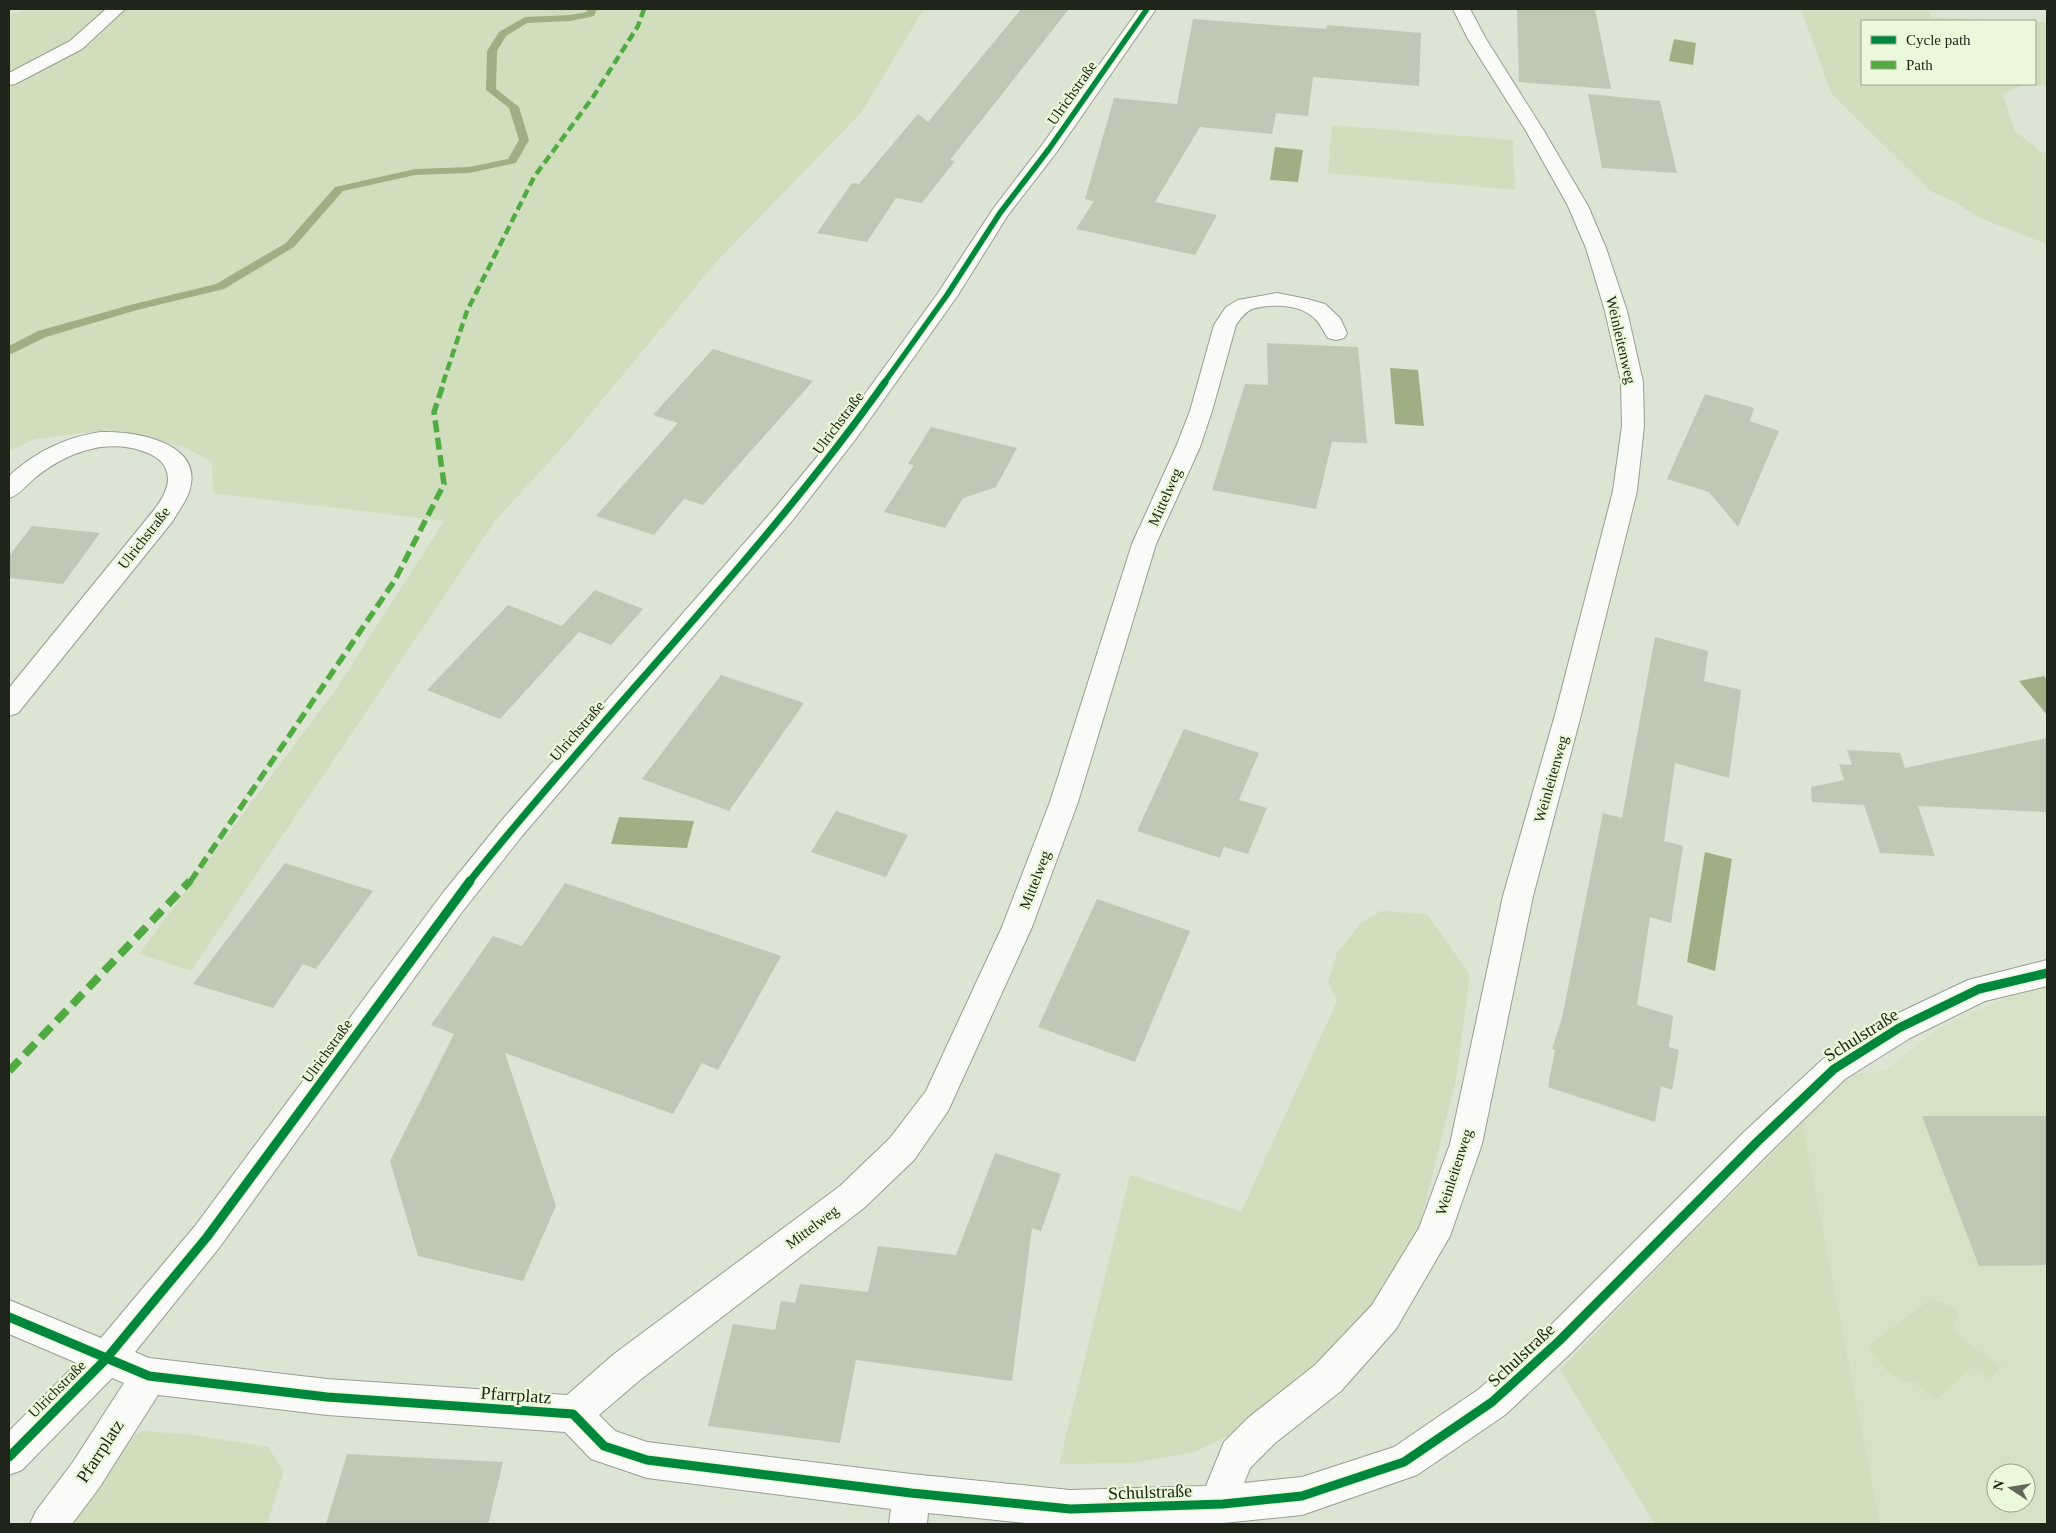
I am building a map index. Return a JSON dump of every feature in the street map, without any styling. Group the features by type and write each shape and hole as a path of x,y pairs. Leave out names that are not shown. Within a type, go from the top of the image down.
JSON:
{"street":[{"path":"9,80 76,45 116,9"},
{"name":"Ulrichstraße","path":"9,1457 106,1360 208,1237 452,903 512,828 777,523 847,435 947,295 1000,213 1048,149 1147,9"},
{"name":"Weinleitenweg","path":"1224,1504 1225,1483 1237,1455 1262,1430 1328,1378 1384,1318 1433,1236 1466,1144 1518,896 1568,715 1625,491 1633,426 1632,382 1616,311 1596,248 1578,206 1535,131 1472,31 1461,9"},
{"name":"Mittelweg","path":"574,1414 627,1367 852,1197 902,1149 937,1101 1017,927 1064,802 1144,544 1188,447 1201,411 1225,325 1234,312 1245,304 1277,299 1307,304 1317,309 1332,323 1336,333"},
{"name":"Ulrichstraße","path":"9,490 18,479 40,462 63,450 89,441 108,438 150,444 167,454 177,466 180,478 176,495 163,516 9,706"},
{"name":"Schulstraße","path":"909,1509 1070,1510 1224,1504 1302,1496 1404,1462 1492,1402 1559,1341 1749,1150 1834,1068 1899,1028 1979,989 2047,973"},
{"name":"Pfarrplatz","path":"13,1327 149,1376 327,1397 574,1414"},
{"name":"Pfarrplatz","path":"49,1524 86,1475 149,1376"},
{"path":"574,1414 604,1446 647,1460 909,1509"}],"shaded area":[{"path":"30,9 924,9 861,113 717,261 568,441 495,521 191,971 139,954 336,689 444,521 213,493 212,462 185,447 108,430 35,439 9,451 9,15"},
{"path":"1801,9 1928,9 1931,17 1999,20 1861,20 1861,85 2023,85 2003,94 2015,131 2040,151 2047,154 2047,244 1980,218 1953,201 1930,191 1831,93"},
{"path":"2036,22 2047,22 2047,86 2036,85"},
{"path":"1674,39 1696,43 1693,65 1669,61"},
{"path":"1332,125 1513,140 1515,190 1328,173"},
{"path":"1275,147 1303,150 1298,182 1270,180"},
{"path":"1390,368 1418,370 1424,426 1395,424"},
{"path":"2044,676 2047,680 2047,715 2019,681"},
{"path":"619,817 694,821 687,848 611,844"},
{"path":"1705,852 1732,859 1715,971 1687,962"},
{"path":"1381,911 1427,914 1470,975 1456,1080 1417,1237 1365,1317 1294,1389 1234,1433 1195,1452 1132,1463 1059,1464 1130,1175 1241,1212 1337,1001 1328,983 1337,953 1362,922"},
{"path":"2047,986 2047,1524 1880,1524 1802,1123 1851,1074 1884,1071 1938,1029 2022,991"},
{"path":"1802,1123 1880,1524 1655,1524 1560,1370"},
{"path":"1930,1300 1953,1308 1959,1315 1955,1321 1954,1329 1976,1349 2002,1365 1990,1379 1982,1370 1972,1366 1940,1397 1933,1399 1917,1383 1903,1380 1888,1372 1877,1360 1868,1346"},
{"path":"141,1431 187,1434 268,1447 284,1471 267,1524 67,1524 120,1449"}],"building":[{"path":"1021,9 1069,9 950,160 955,161 922,203 896,198 867,242 817,233 852,183 859,184 918,114 928,122"},
{"path":"1517,9 1595,9 1611,89 1519,82"},
{"path":"1193,19 1326,29 1327,25 1421,33 1419,86 1313,77 1308,116 1276,113 1272,134 1200,127 1155,202 1217,215 1195,255 1076,229 1094,201 1085,199 1114,98 1177,104"},
{"path":"1588,94 1660,101 1677,173 1602,168"},
{"path":"1267,343 1358,347 1367,443 1332,442 1316,509 1212,490 1245,384 1268,385"},
{"path":"713,349 813,381 703,505 684,499 654,535 596,516 678,423 653,415"},
{"path":"1705,394 1754,408 1750,421 1779,431 1738,527 1709,492 1667,479"},
{"path":"931,427 1017,448 996,487 963,498 945,528 884,512 914,465 908,464"},
{"path":"32,526 100,533 63,584 9,578 9,556"},
{"path":"595,590 643,609 611,645 579,632 500,719 427,690 508,605 562,626"},
{"path":"1655,637 1708,651 1704,681 1741,690 1729,778 1675,763 1664,841 1683,846 1671,923 1650,917 1637,1005 1673,1016 1669,1047 1679,1050 1672,1090 1661,1086 1655,1122 1548,1087 1555,1050 1552,1049 1562,1018 1603,813 1622,818"},
{"path":"721,675 804,703 729,811 642,779"},
{"path":"1184,729 1259,753 1239,800 1267,808 1248,854 1224,847 1220,858 1137,831"},
{"path":"2047,738 2047,812 1918,806 1935,856 1880,853 1864,805 1812,802 1811,787 1844,780 1839,764 1852,765 1847,750 1900,753 1905,768"},
{"path":"836,811 908,835 886,877 811,852"},
{"path":"285,863 373,891 316,969 303,964 273,1008 193,984"},
{"path":"565,883 781,956 718,1070 702,1063 673,1114 505,1053 556,1206 523,1281 418,1256 390,1161 454,1034 431,1025 493,936 522,946"},
{"path":"1097,899 1190,931 1135,1062 1038,1027"},
{"path":"1922,1116 2047,1116 2047,1265 1979,1266"},
{"path":"995,1153 1061,1174 1041,1231 1032,1228 1012,1381 856,1360 840,1443 708,1426 733,1324 775,1330 781,1301 795,1303 800,1284 868,1292 878,1246 956,1255"},
{"path":"347,1454 503,1462 488,1524 326,1524"}],"waterway":[{"path":"9,351 42,334 134,307 220,287 290,245 339,189 415,172 469,170 512,161 524,140 514,107 491,90 492,51 502,34 525,20 570,18 591,14 592,9"}],"marked path":[{"path":"9,1071 187,886 395,580 444,484 434,412 467,311 534,177 593,97 638,26 644,9"}],"cycle path":[{"path":"9,1457 106,1359 207,1237 452,903 512,828 783,515 847,435 947,295 1000,213 1049,149 1147,9"},
{"path":"9,1317 149,1376 327,1397 573,1414 604,1446 647,1460 911,1493 1070,1509 1223,1504 1302,1496 1404,1462 1492,1402 1559,1341 1756,1143 1834,1069 1899,1028 1979,989 2047,973"}]}
